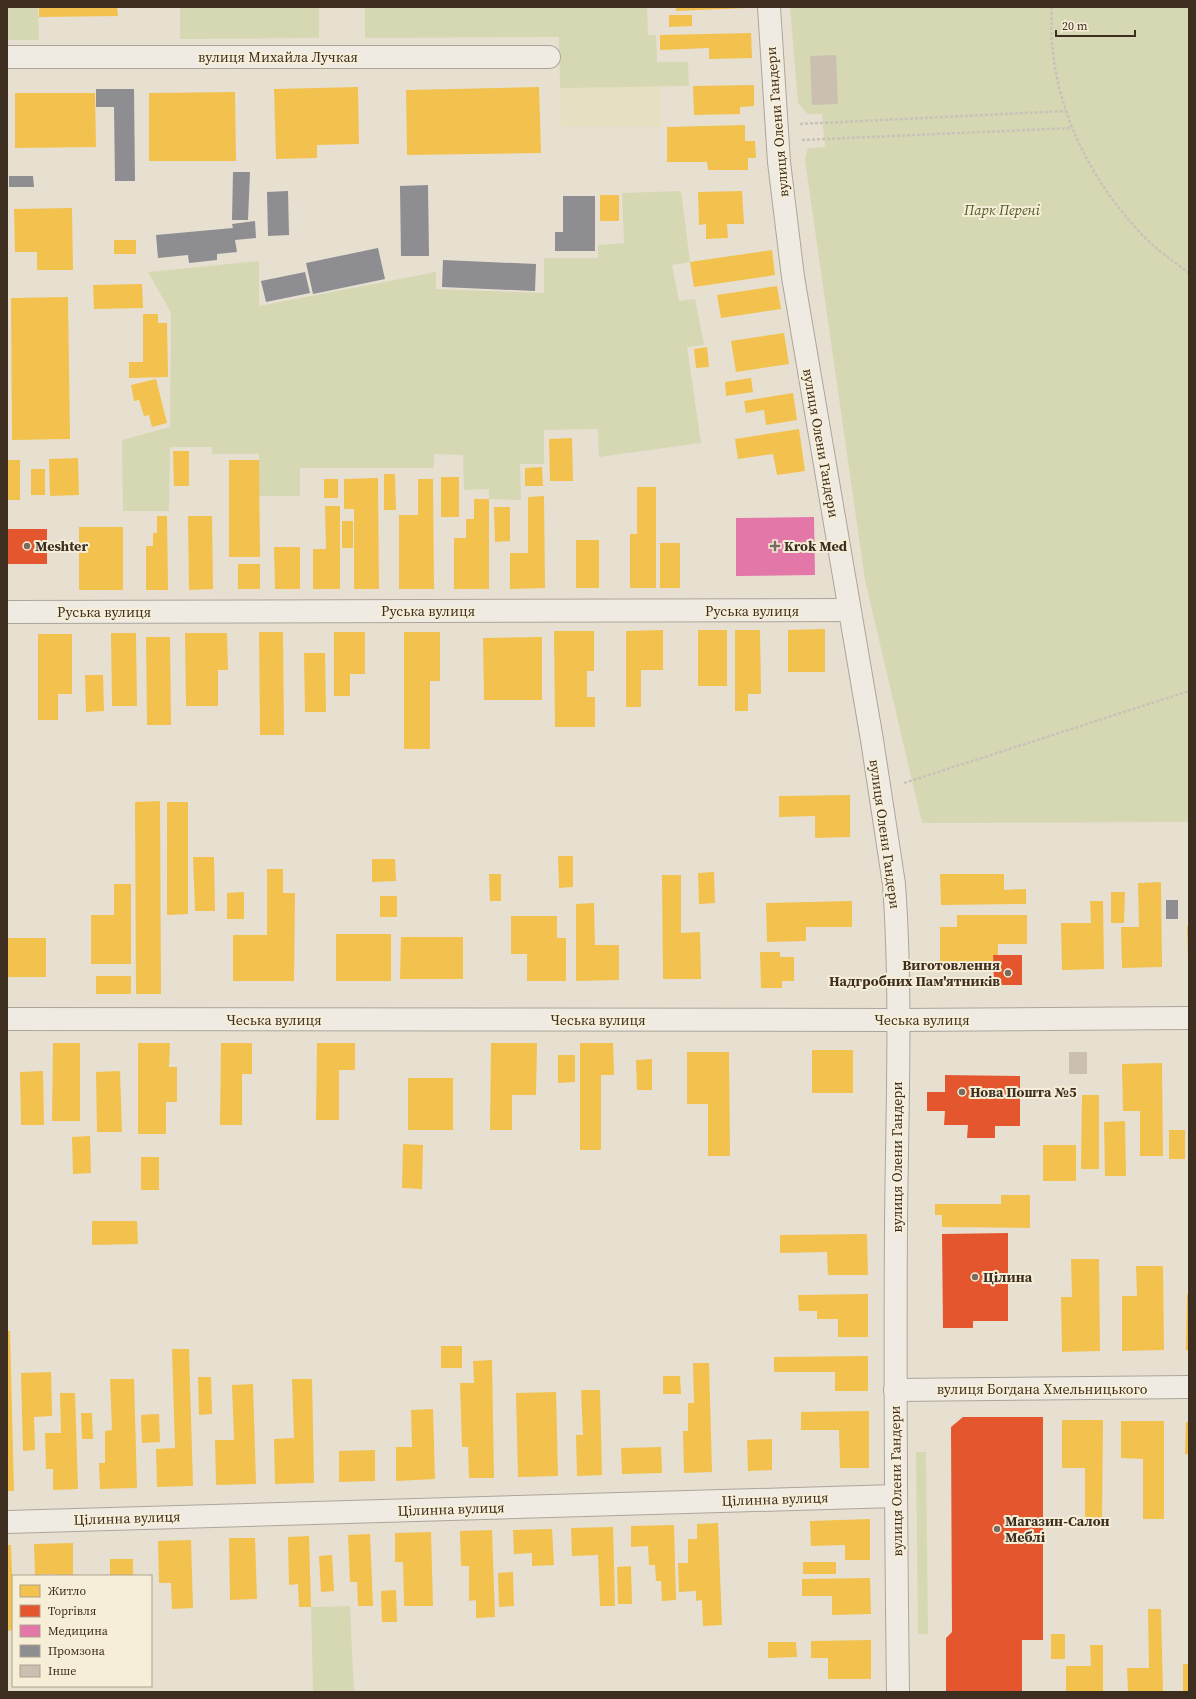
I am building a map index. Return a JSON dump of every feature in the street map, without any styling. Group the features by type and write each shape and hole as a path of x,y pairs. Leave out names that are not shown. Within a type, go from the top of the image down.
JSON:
{"street":[{"name":"вулиця Олени Гандери","path":"769,7 776,133 793,277 880,790 894,891 898,1020 895,1390 898,1692"},
{"name":"вулиця Михайла Лучкая","path":"7,57 549,57"},
{"name":"Руська вулиця","path":"7,612 849,610"},
{"name":"Чеська вулиця","path":"7,1019 898,1020 1189,1018"},
{"name":"вулиця Богдана Хмельницького","path":"895,1390 1189,1387"},
{"name":"Цілинна вулиця","path":"7,1522 895,1496"}],"path":[{"path":"1052,7 1053,44 1058,78 1066,112 1094,175 1114,203 1136,229 1162,253 1189,273"},
{"path":"776,133 1066,112"},
{"path":"776,133 1072,128"},
{"path":"880,790 1189,691"}],"shaded area":[{"path":"661,86 662,127 561,127 560,88"}],"green space":[{"path":"7,7 38,7 39,40 7,40"},
{"path":"180,7 319,7 319,38 180,39"},
{"path":"365,7 647,7 648,35 656,35 657,62 688,62 689,86 560,88 559,37 365,38"},
{"name":"Парк Перені","path":"790,7 1189,7 1189,822 922,823 865,580 805,160 808,148 825,147 822,114 808,114 798,103"},
{"path":"681,191 690,262 672,265 679,301 695,299 704,345 687,347 701,443 599,457 598,429 544,430 544,464 520,464 521,500 489,499 489,489 464,490 463,455 434,454 434,468 300,468 300,496 259,496 259,454 212,454 212,447 170,447 169,511 123,511 122,440 170,427 171,313 148,272 259,261 259,306 436,272 436,289 544,293 544,258 598,258 598,245 624,243 622,193"},
{"path":"916,1452 926,1452 928,1634 918,1634"},
{"path":"350,1606 354,1692 313,1692 311,1607"}],"building: Житло":[{"path":"39,7 117,7 118,16 39,17"},
{"path":"676,7 747,7 747,8 676,11"},
{"path":"669,15 692,15 692,26 669,27"},
{"path":"751,33 752,58 709,59 709,48 660,50 660,35"},
{"path":"754,85 754,106 740,107 740,114 694,115 693,86"},
{"path":"358,87 359,144 317,145 317,158 276,159 274,89"},
{"path":"539,87 541,153 407,155 406,90"},
{"path":"235,92 236,161 149,161 149,93"},
{"path":"15,93 95,93 96,147 15,148"},
{"path":"745,125 745,141 755,141 756,158 748,158 748,170 708,170 707,162 667,162 667,127"},
{"path":"742,191 744,224 727,224 728,238 706,239 706,224 699,225 698,192"},
{"path":"600,195 619,195 619,221 600,221"},
{"path":"72,208 73,270 37,270 37,252 15,252 14,209"},
{"path":"114,240 136,240 136,254 114,254"},
{"path":"772,250 775,275 694,287 690,262"},
{"path":"142,284 143,308 94,309 93,285"},
{"path":"777,286 781,309 721,318 717,295"},
{"path":"68,297 70,439 12,440 11,298"},
{"path":"143,314 158,314 158,323 167,323 168,377 129,378 129,362 143,362"},
{"path":"784,333 789,364 736,372 731,341"},
{"path":"707,347 709,367 696,368 694,349"},
{"path":"751,378 753,392 726,396 725,382"},
{"path":"156,379 167,423 152,427 149,415 144,416 139,400 134,401 131,385"},
{"path":"793,393 797,420 766,425 764,410 746,413 744,401"},
{"path":"799,429 805,471 777,475 773,454 738,459 735,439"},
{"path":"572,438 573,481 550,481 549,439"},
{"path":"173,451 189,451 189,486 174,486"},
{"path":"78,458 79,495 50,496 49,459"},
{"path":"7,460 20,460 20,500 7,500"},
{"path":"229,460 259,460 260,557 229,557"},
{"path":"542,467 543,486 525,486 525,468"},
{"path":"31,469 45,469 45,495 31,495"},
{"path":"384,474 395,474 396,510 384,510"},
{"path":"441,477 459,477 459,517 441,517"},
{"path":"378,478 379,589 354,589 354,509 344,509 344,479"},
{"path":"324,479 338,479 338,498 324,498"},
{"path":"418,479 433,479 434,589 399,589 399,515 418,515"},
{"path":"637,487 656,487 656,588 630,588 630,534 637,534"},
{"path":"544,496 545,588 510,589 510,553 528,553 528,497"},
{"path":"474,499 489,499 489,589 454,589 454,538 466,538 466,519 474,519"},
{"path":"325,506 340,506 340,589 313,589 313,549 326,549"},
{"path":"494,507 510,507 510,541 495,542"},
{"path":"157,516 167,516 168,590 146,590 146,546 153,546 153,533 157,533"},
{"path":"188,516 212,516 213,589 189,590"},
{"path":"342,521 353,521 353,548 342,548"},
{"path":"79,527 123,527 123,590 79,590"},
{"path":"576,540 599,540 599,588 576,588"},
{"path":"660,543 680,543 680,588 660,588"},
{"path":"274,547 300,547 300,589 275,589"},
{"path":"238,564 260,564 260,589 238,589"},
{"path":"825,629 825,672 788,672 788,630"},
{"path":"663,630 663,670 641,670 641,707 626,707 626,631"},
{"path":"698,630 727,630 727,686 698,686"},
{"path":"735,630 760,630 761,694 748,694 748,711 735,711"},
{"path":"554,631 594,631 594,671 587,671 587,697 595,697 595,727 555,727"},
{"path":"259,632 283,632 284,735 260,735"},
{"path":"334,632 365,632 365,674 350,674 350,696 334,696"},
{"path":"404,632 440,632 440,681 430,681 430,749 404,749"},
{"path":"111,633 136,633 137,706 112,706"},
{"path":"185,633 227,633 228,670 218,670 218,706 186,706"},
{"path":"38,634 72,634 72,694 58,694 58,720 38,720"},
{"path":"146,637 170,637 171,725 147,725"},
{"path":"542,637 542,700 484,700 483,638"},
{"path":"304,653 325,653 326,712 305,712"},
{"path":"85,675 103,675 104,711 86,712"},
{"path":"850,795 850,837 815,838 815,816 779,817 779,796"},
{"path":"160,801 161,994 136,994 135,802"},
{"path":"167,802 188,802 188,914 167,915"},
{"path":"558,856 573,856 573,887 559,888"},
{"path":"193,857 214,857 215,911 195,911"},
{"path":"372,859 395,859 396,881 372,882"},
{"path":"267,869 283,869 283,893 295,893 294,981 233,981 233,935 267,935"},
{"path":"714,872 715,903 699,904 698,873"},
{"path":"489,874 501,874 501,901 490,901"},
{"path":"940,874 1004,874 1004,890 1026,889 1026,904 941,905"},
{"path":"662,875 681,875 681,933 700,932 701,979 663,979"},
{"path":"1161,882 1162,967 1122,968 1121,927 1139,927 1138,883"},
{"path":"114,884 131,884 131,964 91,964 91,915 114,915"},
{"path":"244,892 244,919 227,919 227,893"},
{"path":"1111,892 1125,892 1124,923 1111,923"},
{"path":"380,896 397,896 397,917 380,917"},
{"path":"852,901 852,927 806,927 806,941 767,942 766,903"},
{"path":"1090,901 1103,901 1104,969 1062,970 1061,923 1091,923"},
{"path":"594,903 595,945 619,945 619,980 576,981 576,904"},
{"path":"957,915 1027,915 1027,944 998,944 998,955 993,955 993,961 981,961 981,971 940,971 940,927 957,927"},
{"path":"511,916 557,916 557,938 566,938 566,981 527,981 527,954 511,954"},
{"path":"1187,926 1189,926 1189,961 1188,961"},
{"path":"336,934 391,934 391,981 336,981"},
{"path":"401,937 463,937 463,979 400,979"},
{"path":"7,938 46,938 46,977 7,977"},
{"path":"760,952 780,952 780,957 794,957 794,981 782,981 782,988 761,988"},
{"path":"96,976 131,976 131,994 96,994"},
{"path":"53,1043 80,1043 80,1121 52,1121"},
{"path":"138,1043 170,1043 169,1067 177,1067 177,1102 166,1102 166,1134 138,1134"},
{"path":"221,1043 252,1043 252,1074 242,1074 242,1125 220,1125"},
{"path":"317,1043 355,1043 355,1070 339,1070 339,1120 316,1120"},
{"path":"491,1043 537,1043 536,1095 512,1095 512,1130 490,1130"},
{"path":"580,1043 613,1043 614,1075 601,1075 601,1150 580,1150"},
{"path":"812,1050 853,1050 853,1093 812,1093"},
{"path":"687,1052 729,1052 730,1156 708,1156 708,1104 687,1104"},
{"path":"558,1055 575,1055 575,1082 558,1083"},
{"path":"652,1059 652,1090 637,1090 636,1060"},
{"path":"1162,1063 1163,1156 1140,1156 1140,1111 1123,1111 1122,1064"},
{"path":"43,1071 44,1125 21,1125 20,1072"},
{"path":"120,1071 122,1132 97,1132 96,1072"},
{"path":"408,1078 453,1078 453,1130 408,1130"},
{"path":"1082,1095 1099,1095 1099,1169 1081,1169"},
{"path":"1125,1121 1126,1176 1105,1176 1104,1122"},
{"path":"1169,1130 1185,1130 1185,1159 1169,1159"},
{"path":"90,1136 91,1173 73,1174 72,1137"},
{"path":"403,1144 423,1145 422,1189 402,1188"},
{"path":"1043,1145 1076,1145 1076,1181 1043,1181"},
{"path":"141,1157 159,1157 159,1190 141,1190"},
{"path":"1001,1195 1030,1195 1030,1228 942,1227 942,1215 935,1215 935,1204 1001,1204"},
{"path":"92,1221 137,1221 138,1244 92,1245"},
{"path":"867,1234 868,1275 828,1275 827,1252 780,1253 780,1235"},
{"path":"1071,1259 1099,1259 1100,1351 1062,1352 1061,1297 1072,1297"},
{"path":"1136,1266 1163,1266 1164,1350 1122,1351 1122,1296 1137,1296"},
{"path":"868,1294 868,1337 838,1337 838,1319 817,1319 817,1311 799,1311 798,1295"},
{"path":"1187,1294 1189,1294 1189,1350 1186,1350"},
{"path":"7,1331 10,1331 14,1491 7,1491"},
{"path":"441,1346 462,1346 462,1368 441,1368"},
{"path":"172,1349 189,1349 193,1486 157,1487 156,1449 175,1448"},
{"path":"868,1356 868,1391 835,1391 835,1372 774,1372 774,1357"},
{"path":"492,1360 494,1478 469,1478 468,1447 462,1447 460,1383 474,1383 473,1361"},
{"path":"693,1363 709,1363 712,1472 684,1473 683,1431 688,1431 688,1403 694,1403"},
{"path":"51,1372 52,1416 34,1417 35,1450 23,1451 21,1373"},
{"path":"663,1376 680,1376 681,1394 663,1394"},
{"path":"198,1377 211,1377 212,1414 199,1415"},
{"path":"110,1379 134,1379 137,1488 100,1489 99,1463 105,1463 105,1431 112,1430"},
{"path":"292,1379 312,1379 314,1483 275,1484 274,1439 294,1438"},
{"path":"253,1384 256,1484 216,1485 215,1440 234,1440 232,1385"},
{"path":"581,1390 600,1390 602,1475 577,1476 576,1435 583,1435"},
{"path":"556,1392 558,1476 518,1477 516,1393"},
{"path":"60,1393 75,1393 78,1489 53,1490 53,1469 46,1469 45,1433 61,1433"},
{"path":"433,1409 435,1479 396,1481 396,1447 412,1447 411,1410"},
{"path":"869,1411 869,1468 840,1468 839,1430 801,1430 801,1412"},
{"path":"81,1413 92,1413 93,1439 82,1439"},
{"path":"159,1414 160,1442 142,1443 141,1415"},
{"path":"1062,1420 1103,1420 1102,1524 1085,1524 1085,1468 1062,1468"},
{"path":"1121,1421 1164,1421 1164,1519 1143,1519 1143,1459 1121,1458"},
{"path":"1186,1422 1189,1422 1189,1454 1185,1454"},
{"path":"772,1439 772,1470 748,1471 747,1440"},
{"path":"661,1447 662,1473 622,1474 621,1448"},
{"path":"375,1450 375,1481 339,1482 339,1451"},
{"path":"870,1519 870,1560 845,1560 845,1545 811,1546 810,1521"},
{"path":"718,1523 722,1625 703,1626 702,1600 696,1601 696,1591 679,1592 678,1563 688,1563 688,1539 697,1539 697,1524"},
{"path":"674,1525 676,1600 662,1601 661,1581 656,1581 655,1565 649,1565 648,1546 631,1547 631,1526"},
{"path":"613,1527 615,1606 600,1606 598,1555 572,1556 571,1528"},
{"path":"552,1529 554,1565 532,1566 532,1553 514,1554 513,1530"},
{"path":"492,1530 495,1617 476,1618 476,1600 469,1601 469,1566 461,1566 460,1531"},
{"path":"431,1532 433,1606 404,1606 403,1562 395,1562 395,1533"},
{"path":"370,1534 373,1606 358,1606 357,1582 350,1582 348,1535"},
{"path":"309,1536 311,1607 299,1607 298,1584 289,1585 288,1537"},
{"path":"229,1538 255,1538 257,1599 230,1600"},
{"path":"191,1540 193,1608 172,1609 171,1583 159,1583 158,1541"},
{"path":"73,1543 73,1575 35,1575 34,1544"},
{"path":"7,1545 11,1545 12,1630 7,1631"},
{"path":"332,1555 334,1591 321,1592 319,1556"},
{"path":"110,1559 133,1559 133,1575 110,1575"},
{"path":"803,1562 836,1562 836,1574 803,1574"},
{"path":"631,1566 632,1604 618,1604 617,1567"},
{"path":"513,1572 514,1606 499,1607 498,1573"},
{"path":"870,1578 871,1614 832,1615 832,1596 802,1596 802,1579"},
{"path":"396,1590 397,1622 382,1622 381,1591"},
{"path":"1148,1609 1161,1609 1163,1692 1128,1692 1127,1668 1149,1668"},
{"path":"1051,1634 1065,1634 1065,1659 1051,1659"},
{"path":"871,1640 871,1679 828,1679 828,1658 811,1658 811,1641"},
{"path":"768,1642 796,1642 797,1657 768,1658"},
{"path":"1090,1645 1103,1645 1103,1692 1066,1692 1066,1666 1091,1666"},
{"path":"1183,1664 1189,1664 1189,1692 1183,1692"}],"building: Торгівля":[{"name":"Meshter","path":"7,529 47,529 47,564 7,564"},
{"name":"Виготовлення Надгробних Пам'ятників","path":"993,955 1022,955 1022,985 994,985"},
{"path":"945,1075 1020,1076 1020,1126 995,1126 995,1138 967,1138 968,1125 944,1125 945,1111 927,1111 927,1092 945,1092"},
{"name":"Цілина","path":"1008,1233 1008,1321 973,1321 973,1328 943,1328 942,1234"},
{"name":"Магазин-Салон Меблі","path":"963,1417 1043,1417 1043,1640 1022,1640 1022,1692 946,1692 946,1638 952,1632 951,1427"}],"building: Медицина":[{"name":"Krok Med","path":"814,517 815,575 736,576 736,518"}],"building: Промзона":[{"path":"96,89 134,89 135,181 115,181 114,107 96,107"},
{"path":"233,172 250,172 248,220 232,220"},
{"path":"9,176 33,176 34,187 9,187"},
{"path":"428,185 429,256 401,256 400,186"},
{"path":"288,191 289,235 268,236 267,192"},
{"path":"563,196 595,196 595,251 555,251 555,232 563,232"},
{"path":"255,221 256,238 235,240 237,252 217,254 217,260 189,263 188,255 158,258 156,235 233,228 232,224"},
{"path":"378,248 385,279 313,294 306,263"},
{"path":"443,260 536,264 535,291 442,287"},
{"path":"305,272 310,293 266,302 261,281"},
{"path":"1166,900 1178,900 1178,919 1166,919"}],"building: Інше":[{"path":"836,55 838,104 812,105 810,56"},
{"path":"1069,1052 1087,1052 1087,1074 1069,1074"}],"place":[{"name":"Meshter","path":"27,546"},
{"name":"Krok Med","path":"775,546"},
{"name":"Виготовлення Надгробних Пам'ятників","path":"1008,973"},
{"name":"Нова Пошта №5","path":"962,1092"},
{"name":"Цілина","path":"975,1277"},
{"name":"Магазин-Салон Меблі","path":"997,1529"}]}
